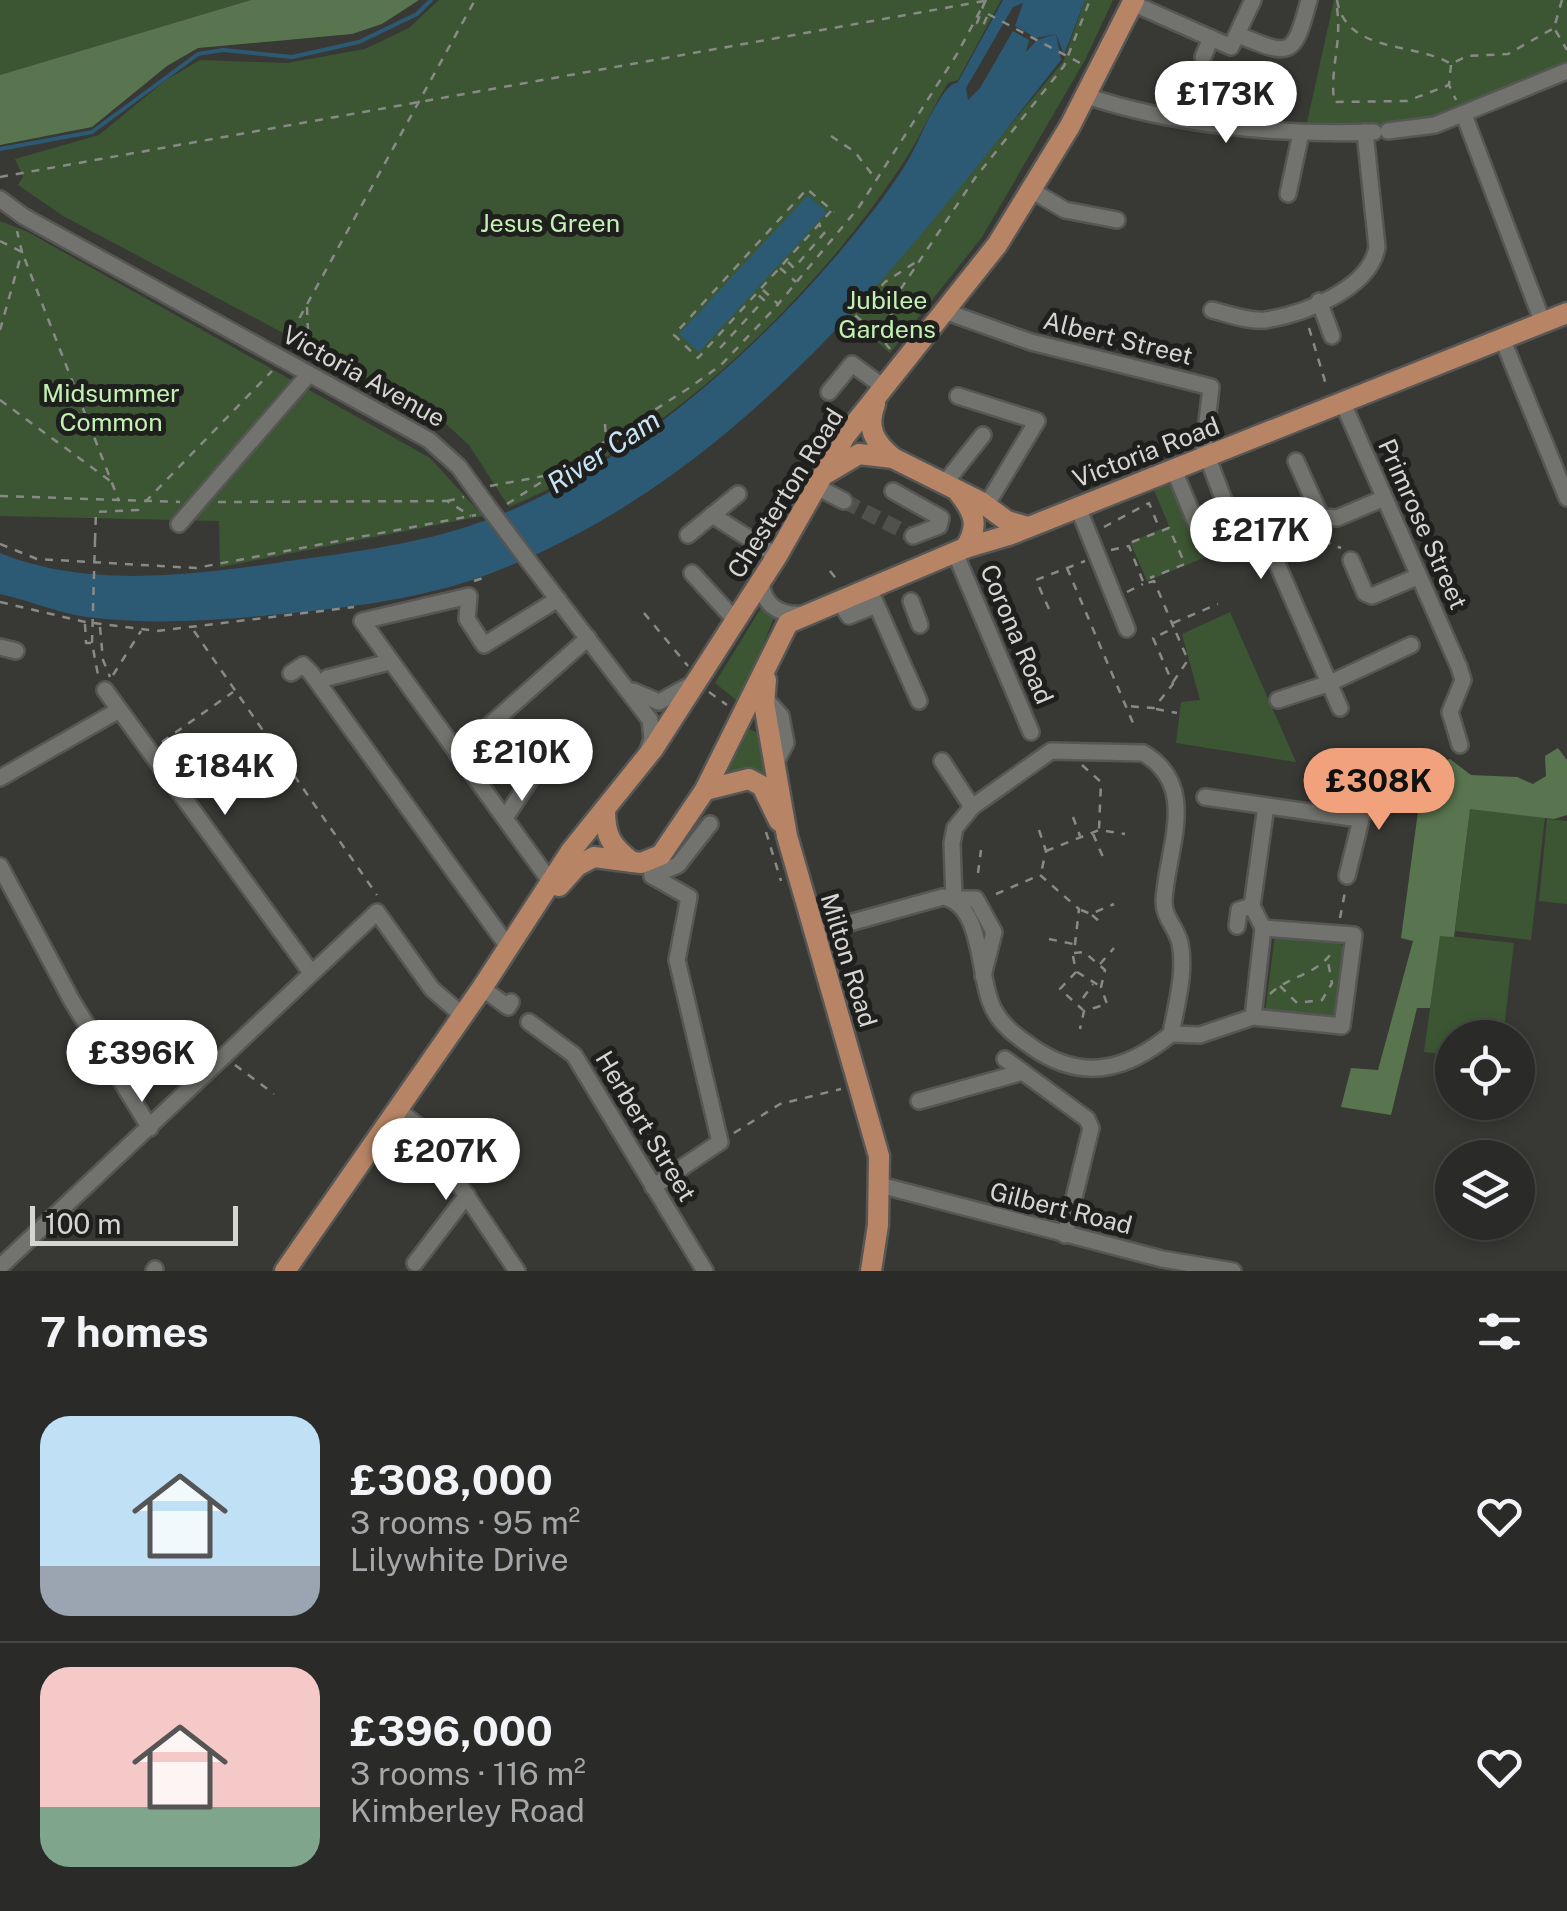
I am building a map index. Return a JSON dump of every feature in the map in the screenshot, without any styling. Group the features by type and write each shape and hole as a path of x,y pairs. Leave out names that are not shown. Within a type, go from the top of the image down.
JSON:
{"main road":[{"name":"Chesterton Road","path":"528,920 550,881 702,681 846,436 947,312 1031,190 1087,96 1133,2"},
{"name":"Victoria Road","path":"804,614 839,592 873,597 906,589 960,551 1178,464 1206,446 1567,313"},
{"path":"882,390 870,417 871,432 878,445 893,458 1007,521 1028,527"},
{"path":"822,481 859,454 893,458"},
{"path":"951,488 972,509 976,522 960,551"},
{"path":"285,1271 482,988 516,950 528,920 577,866 594,858 645,867 660,855 705,790 788,623 804,614"},
{"name":"Milton Road","path":"768,663 765,698 787,836 875,1139 880,1184 871,1271"},
{"path":"705,790 738,778 762,786 787,836"},
{"path":"605,810 605,832 612,847 645,867"}],"street":[{"path":"1133,2 1231,46 1253,0"},
{"path":"1239,35 1279,52 1290,50 1299,40 1310,0"},
{"path":"1204,58 1211,38"},
{"path":"1087,96 1197,120 1301,134 1416,130 1464,115 1567,70"},
{"path":"1464,115 1543,323"},
{"path":"1212,310 1267,320 1320,302 1362,279 1374,264 1377,248 1376,132"},
{"path":"1288,194 1301,134"},
{"path":"1031,190 1065,210 1117,220"},
{"name":"Victoria Avenue","path":"0,199 23,216 429,440 460,467 625,686 652,727 645,758"},
{"path":"1320,302 1332,336"},
{"name":"Albert Street","path":"947,312 1031,342 1211,387 1206,446"},
{"path":"1502,338 1567,498"},
{"path":"829,392 852,364 882,390"},
{"path":"179,524 310,374"},
{"path":"958,396 1036,421 986,506"},
{"name":"Primrose Street","path":"1335,397 1464,680 1450,712 1460,745"},
{"path":"951,488 982,435"},
{"path":"1206,446 1230,516 1238,527 1263,536 1340,708"},
{"path":"1296,461 1321,518 1336,518 1382,499"},
{"path":"1178,464 1200,533"},
{"path":"822,481 844,501"},
{"path":"892,491 940,518 939,526 913,536"},
{"path":"688,534 738,494"},
{"path":"1077,505 1127,629"},
{"path":"712,515 777,556"},
{"name":"Corona Road","path":"960,551 1031,732"},
{"path":"1352,560 1365,593 1372,596 1419,576"},
{"path":"692,573 736,621"},
{"path":"762,576 764,596 772,607 790,615 804,614"},
{"path":"906,589 920,626"},
{"path":"550,881 362,621 469,596 467,619 484,646 558,599"},
{"path":"873,597 919,701"},
{"path":"457,754 588,638"},
{"path":"1278,700 1330,683 1411,644"},
{"path":"327,678 389,662"},
{"path":"291,674 303,665 311,672 516,950"},
{"path":"625,686 659,702 702,681"},
{"path":"105,690 310,971"},
{"path":"0,778 119,710"},
{"path":"505,818 560,736"},
{"path":"954,900 952,844 960,820 972,807 1051,751 1143,753 1168,773 1178,814 1163,904 1180,943 1180,985 1171,1034"},
{"path":"942,761 972,807"},
{"path":"1348,876 1371,779"},
{"path":"1206,797 1359,819"},
{"path":"1254,1012 1263,928 1252,906 1266,806"},
{"path":"645,867 678,864 710,824"},
{"path":"0,866 72,1001 150,1128"},
{"path":"645,867 688,897 676,960 720,1142 652,1187"},
{"path":"813,933 943,897 976,899 994,932 983,976 993,1009 1010,1032 1072,1068 1102,1070 1134,1060 1171,1034 1200,1035 1254,1012 1342,1026 1354,935 1263,928"},
{"path":"1237,926 1238,910 1252,906"},
{"path":"0,1266 377,912 432,989 463,1016"},
{"path":"482,988 510,1004"},
{"name":"Herbert Street","path":"528,1022 574,1055 705,1271"},
{"path":"1005,1059 1087,1119 1091,1128 1065,1235"},
{"path":"918,1101 1024,1072"},
{"path":"398,1110 422,1128 517,1271"},
{"name":"Gilbert Road","path":"880,1184 1161,1265 1233,1271"},
{"path":"416,1262 467,1195"}],"path":[{"path":"290,335 475,0"},
{"path":"0,177 985,0"},
{"path":"985,0 977,22 983,26 988,14 1082,64"},
{"path":"514,501 647,419 721,365 834,240 957,54 985,0"},
{"path":"886,344 894,299 917,261 1064,66 1090,0"},
{"path":"1452,64 1467,56 1508,54 1554,28 1562,0"},
{"path":"1337,2 1363,37 1382,46 1433,52 1452,64"},
{"path":"1337,2 1341,41 1333,64 1334,102 1408,101 1449,85"},
{"path":"1554,28 1567,50"},
{"path":"1204,58 1213,62 1205,104"},
{"path":"1452,64 1449,85 1464,115"},
{"path":"831,136 855,152 875,178"},
{"path":"807,188 833,212 819,225 698,358 674,335 807,188"},
{"path":"787,261 794,268 827,230 819,225"},
{"path":"16,226 22,252 119,502"},
{"path":"834,240 840,244"},
{"path":"0,241 22,252"},
{"path":"0,330 22,252"},
{"path":"894,354 855,315 886,282 917,261"},
{"path":"780,268 797,283"},
{"path":"762,289 778,304"},
{"path":"713,341 719,349 764,300 757,294"},
{"path":"307,306 310,374"},
{"path":"1309,328 1335,397"},
{"path":"266,379 274,368"},
{"path":"145,502 271,374"},
{"path":"0,400 114,484"},
{"path":"605,424 606,442"},
{"path":"1178,464 1176,442 1206,446"},
{"path":"496,482 556,474"},
{"path":"0,496 138,503 447,500 465,496"},
{"path":"0,544 37,559 196,568 472,517 447,500"},
{"path":"105,690 92,643 96,512 138,510 138,503"},
{"path":"1100,528 1149,503 1160,531"},
{"path":"1132,542 1170,528 1185,564 1150,578"},
{"path":"1263,536 1290,528 1343,548 1352,560"},
{"path":"1102,552 1129,546 1144,584"},
{"path":"1049,609 1036,580 1092,558"},
{"path":"1068,568 1133,723"},
{"path":"830,571 839,592"},
{"path":"1122,594 1154,581 1188,660 1154,708"},
{"path":"0,602 85,622 194,630 353,608"},
{"path":"1172,684 1153,638 1218,604"},
{"path":"644,614 712,694 738,713"},
{"path":"85,622 86,643 92,643"},
{"path":"101,624 103,660 111,678 142,629"},
{"path":"194,630 378,893 377,912"},
{"path":"148,752 234,692"},
{"path":"1126,706 1177,712"},
{"path":"1074,759 1101,782 1099,830"},
{"path":"1073,816 1081,837"},
{"path":"1039,830 1046,851 1040,875"},
{"path":"1046,851 1099,830 1125,834"},
{"path":"1092,833 1103,857"},
{"path":"978,873 981,850"},
{"path":"996,894 1040,875"},
{"path":"1040,875 1099,920"},
{"path":"1254,1012 1280,985 1317,970 1327,960 1341,935 1348,876"},
{"path":"1091,914 1114,904"},
{"path":"1080,909 1071,964 1076,972 1101,987"},
{"path":"1049,940 1075,944"},
{"path":"1099,965 1114,948"},
{"path":"1074,953 1084,952 1105,970 1101,987 1107,1004 1084,1011"},
{"path":"1280,985 1297,1003 1322,1000 1332,983 1327,960"},
{"path":"1076,972 1060,990 1084,1011"},
{"path":"1083,998 1094,983"},
{"path":"1080,1029 1084,1011"},
{"path":"224,1056 274,1094"},
{"path":"720,1142 780,1104 842,1088 846,1102"}],"green space":[{"path":"0,0 251,0 0,75"},
{"path":"251,0 419,0 382,24 352,34 198,48 167,66 92,127 0,145 0,75"},
{"name":"Jesus Green","path":"439,0 1001,0 958,80 948,83 907,157 870,210 782,313 680,405 624,445 509,507 469,445 434,413 63,216 18,185 23,177 15,159 99,135 166,80 200,60 287,63 365,49 409,28"},
{"name":"Jubilee Gardens","path":"1085,0 1113,0 1085,60 982,237 890,353 849,317 1063,62"},
{"path":"1334,0 1567,0 1567,65 1417,124 1306,127"},
{"name":"Midsummer Common","path":"0,221 26,231 430,458 483,516 220,567 219,521 0,516"},
{"path":"1174,482 1206,557 1147,581 1130,542 1169,526 1154,490"},
{"path":"764,603 775,615 740,703 715,683"},
{"path":"1230,612 1296,762 1176,743 1181,702 1200,700 1182,634"},
{"path":"749,729 758,733 764,777 749,770 726,771"},
{"path":"1558,748 1567,760 1567,815 1554,819 1470,809 1454,937 1440,936 1430,1008 1417,1008 1391,1115 1341,1107 1351,1068 1378,1070 1413,941 1401,938 1423,774 1431,764 1450,759 1471,775 1517,777 1533,784 1546,776 1545,756"},
{"path":"1470,808 1545,817 1531,940 1455,931"},
{"path":"1547,819 1567,821 1567,904 1539,901"},
{"path":"1275,935 1337,941 1348,950 1339,1013 1329,1021 1265,1012"},
{"path":"1440,935 1514,943 1505,1020 1435,1020 1435,1053 1424,1052"}],"water":[{"path":"1003,0 1085,0 1064,55 1056,34 1061,60 936,216 801,365 727,432 648,492 562,542 447,588 283,614 189,621 119,620 71,614 0,594 0,553 63,570 96,574 164,575 230,569 439,535 516,508 568,482 619,452 668,416 759,338 800,296 885,194 942,97 958,82","holes":["1023,3 1015,26 1036,38 1056,34 1037,40 1026,52 1029,40 1013,31 980,88 968,100 966,88 1013,7"]},
{"path":"808,195 827,212 699,352 679,334"}],"waterway":[{"path":"0,149 92,132 198,54 223,50 292,57 359,42 417,14 431,0"}],"tunnel":[{"path":"844,501 913,536"}],"water label":[{"name":"River Cam","path":"603,451"}]}
